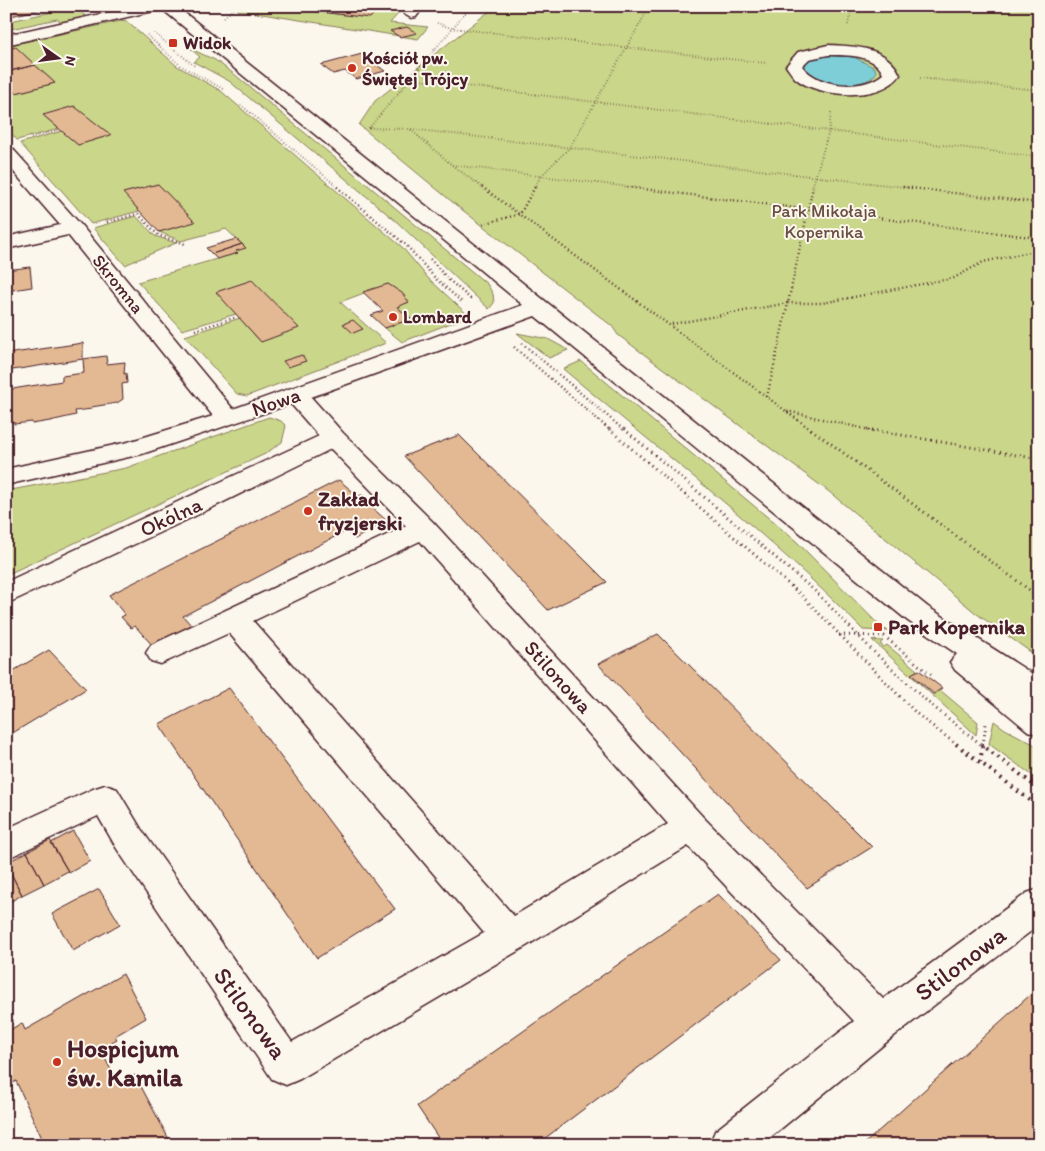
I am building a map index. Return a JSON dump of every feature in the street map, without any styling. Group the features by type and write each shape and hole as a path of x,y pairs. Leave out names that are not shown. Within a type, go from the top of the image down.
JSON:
{"street":[{"path":"6,40 158,6"},
{"path":"167,6 918,614 1039,693"},
{"path":"842,50 873,57 890,68 892,75 888,81 879,85 850,89 834,88 805,79 796,73 794,66 796,60 804,55 821,51 842,50"},
{"name":"Skromna","path":"6,152 73,228 228,419"},
{"path":"6,243 73,228"},
{"name":"Nowa","path":"6,477 133,449 228,419 539,307"},
{"name":"Stilonowa","path":"296,395 334,438 424,528 692,827 881,1023"},
{"name":"Okólna","path":"6,594 334,438"},
{"path":"161,654 424,528"},
{"path":"918,614 960,658 1039,723"},
{"path":"235,620 510,937"},
{"name":"Stilonowa","path":"6,845 105,798 129,838 286,1066 510,937 692,827"},
{"name":"Stilonowa","path":"729,1145 881,1023 1039,904"}],"path":[{"path":"471,6 369,128 410,129 1039,203"},
{"path":"477,226 520,214 541,176 570,147 650,6"},
{"path":"1029,6 1039,7"},
{"path":"414,10 451,28 794,66"},
{"path":"128,13 185,60 198,68"},
{"path":"128,13 181,66 225,91"},
{"path":"927,78 1039,90"},
{"path":"410,79 1039,156"},
{"path":"767,397 815,176 829,131 834,88"},
{"path":"240,104 407,246 435,278 816,592 857,635 931,705 1039,789"},
{"path":"410,129 452,165 671,324 784,410 1039,597"},
{"path":"27,139 60,130"},
{"path":"452,165 1039,238"},
{"path":"102,223 138,214 158,235 184,244"},
{"path":"671,324 788,303 822,303 954,278 983,262 1039,250"},
{"path":"426,255 493,324 800,594 916,714 1039,807"},
{"path":"186,333 237,317"},
{"path":"784,410 865,429 1039,459"},
{"path":"840,635 884,636 935,679"},
{"path":"980,763 986,722"}],"green space":[{"path":"242,6 272,6 370,18 381,6 405,6 390,23 428,27 418,39 237,10"},
{"name":"Park Mikołaja Kopernika","path":"496,6 1039,8 1039,658 977,614 828,491 618,335 612,326 456,205 359,125 375,101"},
{"path":"74,7 87,17 62,23 57,19 6,30 6,22"},
{"path":"125,20 177,66 221,91 402,247 428,278 469,316 402,342 385,328 411,319 397,307 409,302 388,284 340,302 386,343 247,396 237,394 185,336 240,318 236,314 182,330 138,282 237,253 236,251 245,247 226,229 181,241 159,232 194,222 158,184 124,193 139,211 91,224 20,143 62,131 78,145 110,135 43,115 59,129 17,140 6,128 6,99 12,98 6,94 6,84 16,93 55,83 16,48 6,50 6,46"},
{"path":"191,49 215,60 234,74 487,284 493,294 494,303 489,309 397,222 229,81 194,62 200,57"},
{"path":"136,216 155,236 176,243 125,265 93,228"},
{"path":"517,333 548,339 568,350 549,358"},
{"path":"581,361 796,541 880,626 888,631 863,630 792,561 563,369"},
{"path":"269,417 281,421 286,426 282,442 265,454 6,575 6,491 126,468"},
{"path":"872,640 883,641 880,644 884,647 887,645 917,670 911,675 933,695 940,690 978,722 976,735"},
{"path":"994,721 1039,747 1039,780 989,744"}],"water":[{"path":"831,55 854,57 875,68 876,73 870,79 862,82 840,84 829,82 810,74 805,68 806,63 811,59"}],"building":[{"path":"6,6 56,6 6,17"},
{"path":"272,6 381,6 370,18"},
{"path":"407,27 417,33 400,37 390,31"},
{"path":"16,47 35,65 6,72 6,50"},
{"name":"Kościół pw. Świętej Trójcy","path":"362,54 385,71 356,79 345,71 333,74 321,65"},
{"path":"35,65 55,83 16,93 6,83 6,72"},
{"path":"74,106 111,135 78,145 43,115"},
{"path":"158,184 195,222 159,232 123,193"},
{"path":"236,239 242,244 212,254 206,248"},
{"path":"242,244 246,248 236,251 238,253 217,259 212,254"},
{"path":"30,267 32,287 6,291 6,270"},
{"path":"252,280 299,328 261,342 216,292"},
{"path":"388,284 402,293 409,302 397,307 411,319 385,328 371,315 383,311 363,292"},
{"path":"353,320 363,329 353,333 343,324"},
{"path":"83,343 83,359 6,371 6,354"},
{"path":"302,355 306,361 288,367 283,361"},
{"path":"106,356 107,364 125,362 124,374 126,373 127,383 122,384 123,399 117,403 75,411 76,415 50,421 32,424 32,422 6,423 6,390 62,381 62,376 84,373 83,359"},
{"path":"459,435 607,582 548,610 404,456"},
{"path":"339,480 358,496 362,495 372,503 369,505 387,521 355,539 346,531 183,616 191,625 153,646 135,626 131,628 121,617 125,615 109,595"},
{"path":"658,634 872,847 807,888 598,664"},
{"path":"49,650 86,689 6,737 6,675"},
{"path":"919,670 942,688 934,694 911,674"},
{"path":"229,688 395,909 317,958 159,724"},
{"path":"73,831 90,861 69,873 51,843"},
{"path":"50,840 68,871 44,884 27,852"},
{"path":"27,852 44,884 22,895 6,863"},
{"path":"6,864 22,895 6,904"},
{"path":"99,889 120,924 73,951 52,914"},
{"path":"718,894 781,960 536,1145 443,1145 417,1106"},
{"name":"Hospicjum św. Kamila","path":"123,974 146,1018 115,1036 117,1039 100,1049 119,1085 135,1075 172,1145 45,1145 16,1081 6,1087 6,1032 22,1023 25,1030"},
{"path":"1039,987 1039,1142 1036,1145 863,1145"}],"place":[{"name":"Widok","path":"173,43"},
{"name":"Kościół pw. Świętej Trójcy","path":"352,68"},
{"name":"Lombard","path":"393,317"},
{"name":"Zakład fryzjerski","path":"308,511"},
{"name":"Park Kopernika","path":"878,627"},
{"name":"Hospicjum św. Kamila","path":"57,1062"}]}
